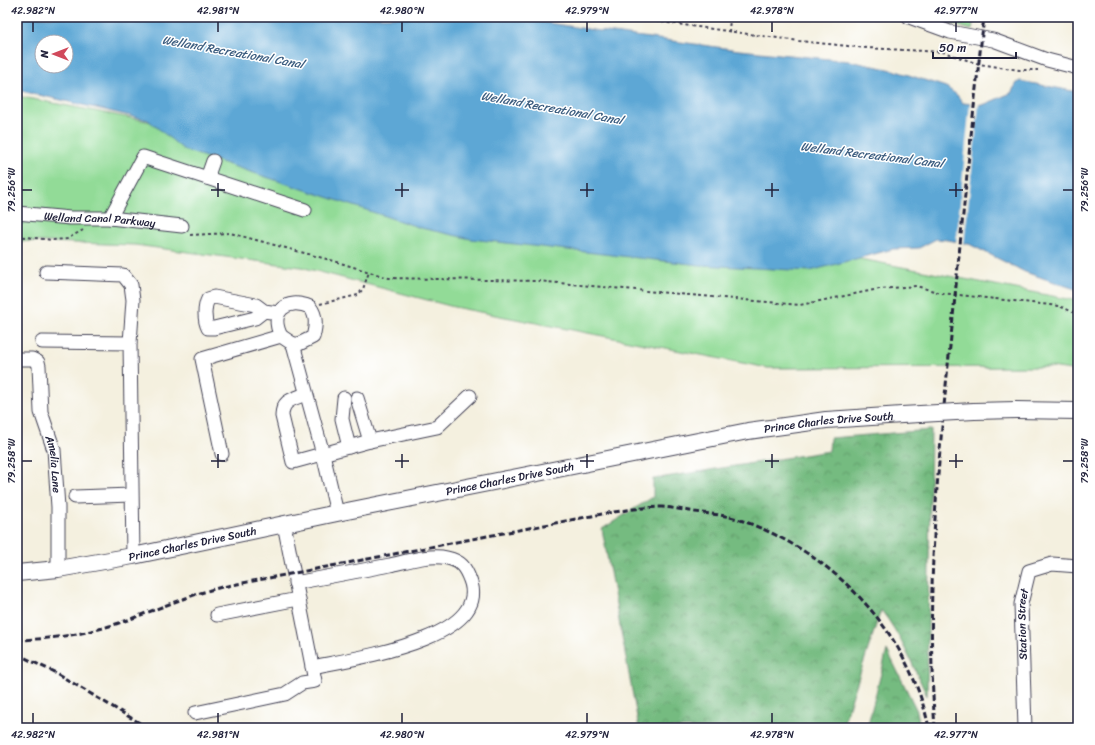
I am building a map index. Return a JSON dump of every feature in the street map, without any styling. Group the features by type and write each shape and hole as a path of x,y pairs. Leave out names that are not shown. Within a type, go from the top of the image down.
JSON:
{"main road":[{"name":"Prince Charles Drive South","path":"17,573 133,556 337,513 748,431 826,420 902,415 1016,410 1078,412"}],"street":[{"path":"915,18 950,32 993,40 1047,60 1078,68"},
{"path":"110,218 143,157 305,210"},
{"path":"207,178 213,161"},
{"name":"Welland Canal Parkway","path":"17,213 70,218 110,218 184,230"},
{"path":"46,272 123,275 131,285 133,300 130,343 133,556"},
{"path":"293,303 310,307 315,314 316,321 312,338 299,344 293,344 281,336 277,329 278,313 285,306 293,303"},
{"path":"264,311 278,313"},
{"path":"222,454 202,359 281,336"},
{"path":"42,342 130,343"},
{"path":"293,344 323,454 337,513"},
{"name":"Amelia Lane","path":"17,360 32,359 38,362 41,412 54,450 58,507 58,568"},
{"path":"306,394 286,401 282,408 282,416 293,462 370,440 437,427 470,396"},
{"path":"344,398 342,419 349,447"},
{"path":"357,398 370,440"},
{"path":"75,497 131,495"},
{"path":"195,713 285,694 302,683 315,681 284,524"},
{"path":"295,583 424,558 446,558 458,561 463,565 471,583 474,595 469,607 461,617 426,639 399,649 312,667"},
{"name":"Station Street","path":"1025,728 1021,604 1029,570 1052,564 1078,566"},
{"path":"217,615 298,599"}],"path":[{"path":"626,17 728,32 852,46 943,52 980,64 1019,70 1041,70"},
{"path":"728,32 730,17"},
{"path":"17,236 52,240 68,239 86,228"},
{"path":"184,230 230,233 389,278 537,281 800,305 879,288 916,286 941,293 1060,306 1078,314"},
{"path":"310,307 358,295 363,289 369,272"}],"green space":[{"path":"928,17 974,17 972,30"},
{"path":"17,96 1078,301 1078,371 1051,367 768,368 454,307 301,267 135,245 17,241"},
{"path":"931,430 927,696 901,640 881,610 842,728 639,728 602,529 653,497 653,479 829,451 830,438"},
{"path":"887,650 917,711 920,728 867,728"}],"water":[{"name":"Welland Recreational Canal","path":"17,17 510,17 739,50 849,61 893,70 946,87 957,95 963,103 983,105 1011,93 1020,81 1078,92 1078,290 1025,272 969,244 948,240 936,239 919,248 893,249 810,271 700,265 471,239 421,228 184,150 148,120 17,90"}],"pier":[{"path":"970,103 979,104 964,245 956,243"}],"railway":[{"path":"935,728 931,628 934,527 942,427 984,17"},
{"path":"17,640 65,636 113,625 194,595 222,587 602,514 639,508 662,507 725,516 743,521 776,535 808,554 837,575 863,600 885,629 904,659 919,693 929,728"},
{"path":"17,654 56,673 148,728"}]}
